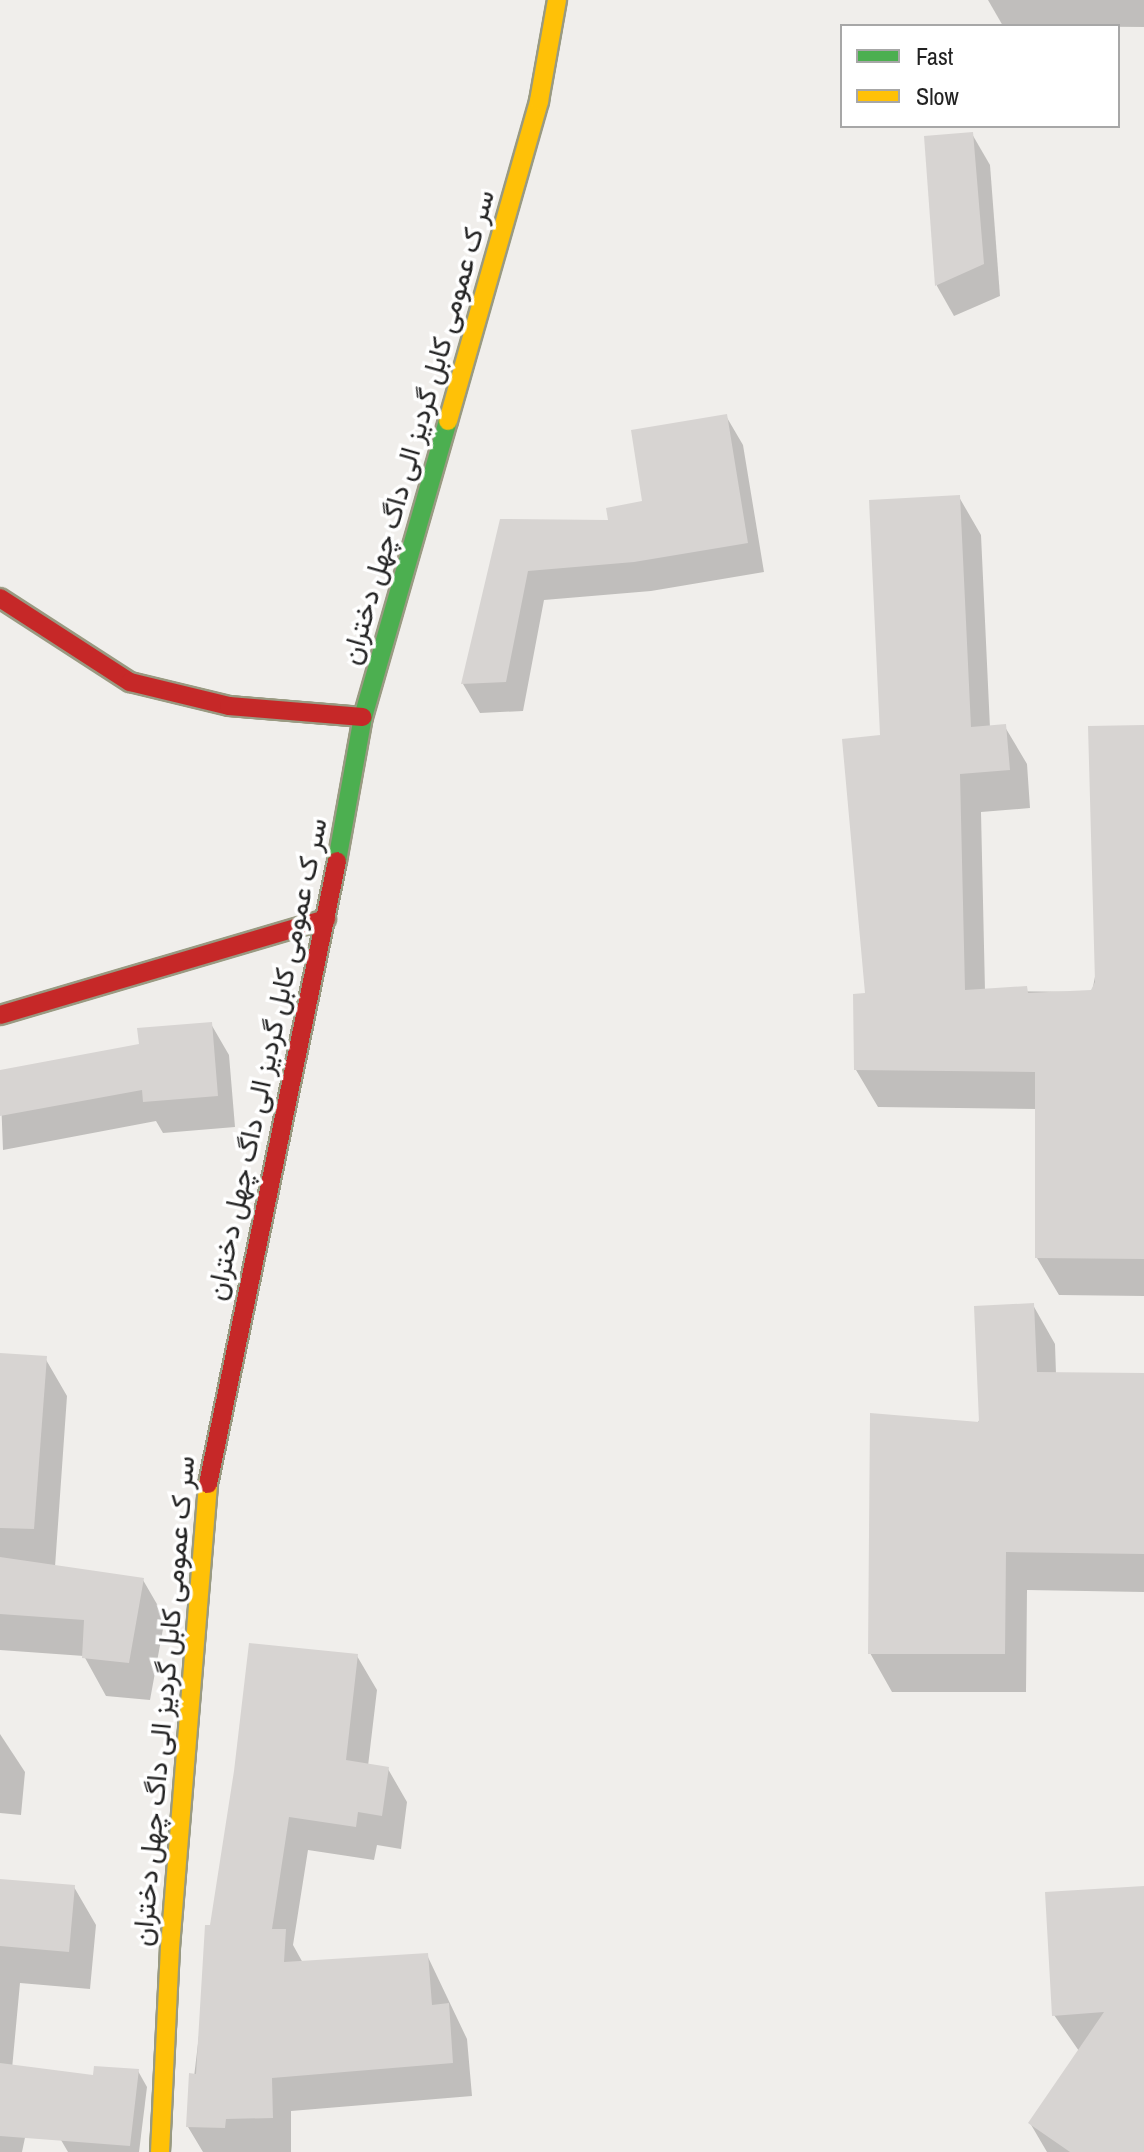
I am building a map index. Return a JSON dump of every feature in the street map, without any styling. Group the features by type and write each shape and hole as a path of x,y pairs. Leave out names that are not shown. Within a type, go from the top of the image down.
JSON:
{"street":[{"name":"سر ک عمومی کابل گردیز الی داگ چهل دختران","path":"160,2152 170,1947 210,1458 326,919 363,717 539,101 557,0"},
{"path":"0,598 130,682 229,706 363,717"},
{"path":"0,1015 326,919"}],"building":[{"path":"973,132 984,264 935,286 924,136"},
{"path":"727,414 748,543 634,562 528,571 506,682 461,684 500,519 608,520 606,508 642,501 631,430"},
{"path":"960,495 971,727 1006,724 1010,770 960,774 965,990 1027,986 1028,993 1091,990 1095,982 1088,726 1144,725 1144,1259 1035,1258 1035,1072 854,1070 853,994 865,993 842,739 880,735 869,500"},
{"path":"212,1022 218,1096 143,1102 142,1090 0,1116 0,1070 139,1044 137,1028"},
{"path":"1034,1303 1037,1372 1144,1373 1144,1554 1006,1552 1005,1654 868,1654 870,1413 979,1422 974,1306"},
{"path":"0,1353 47,1356 34,1529 0,1528"},
{"path":"0,1557 144,1578 129,1663 82,1658 84,1620 0,1614"},
{"path":"249,1643 358,1654 346,1760 389,1767 382,1816 358,1812 356,1827 289,1817 272,1929 286,1929 284,1962 428,1953 432,2005 449,2003 453,2063 272,2078 273,2118 226,2119 225,2128 186,2127 189,2073 196,2074 205,1925 210,1925 234,1771"},
{"path":"0,1879 75,1885 69,1952 0,1946"},
{"path":"1144,1886 1144,2152 1070,2152 1028,2123 1104,2012 1052,2016 1045,1892"},
{"path":"0,2063 93,2075 94,2066 139,2069 130,2146 0,2136"}],"traffic: fast":[{"path":"337,861 363,717 448,421"}],"traffic: slow":[{"path":"448,421 539,101 557,0"},
{"path":"160,2152 170,1947 208,1484"}],"traffic: jam":[{"path":"0,598 130,682 229,706 363,717"},
{"path":"208,1484 337,861"},
{"path":"0,1015 326,919"}]}
